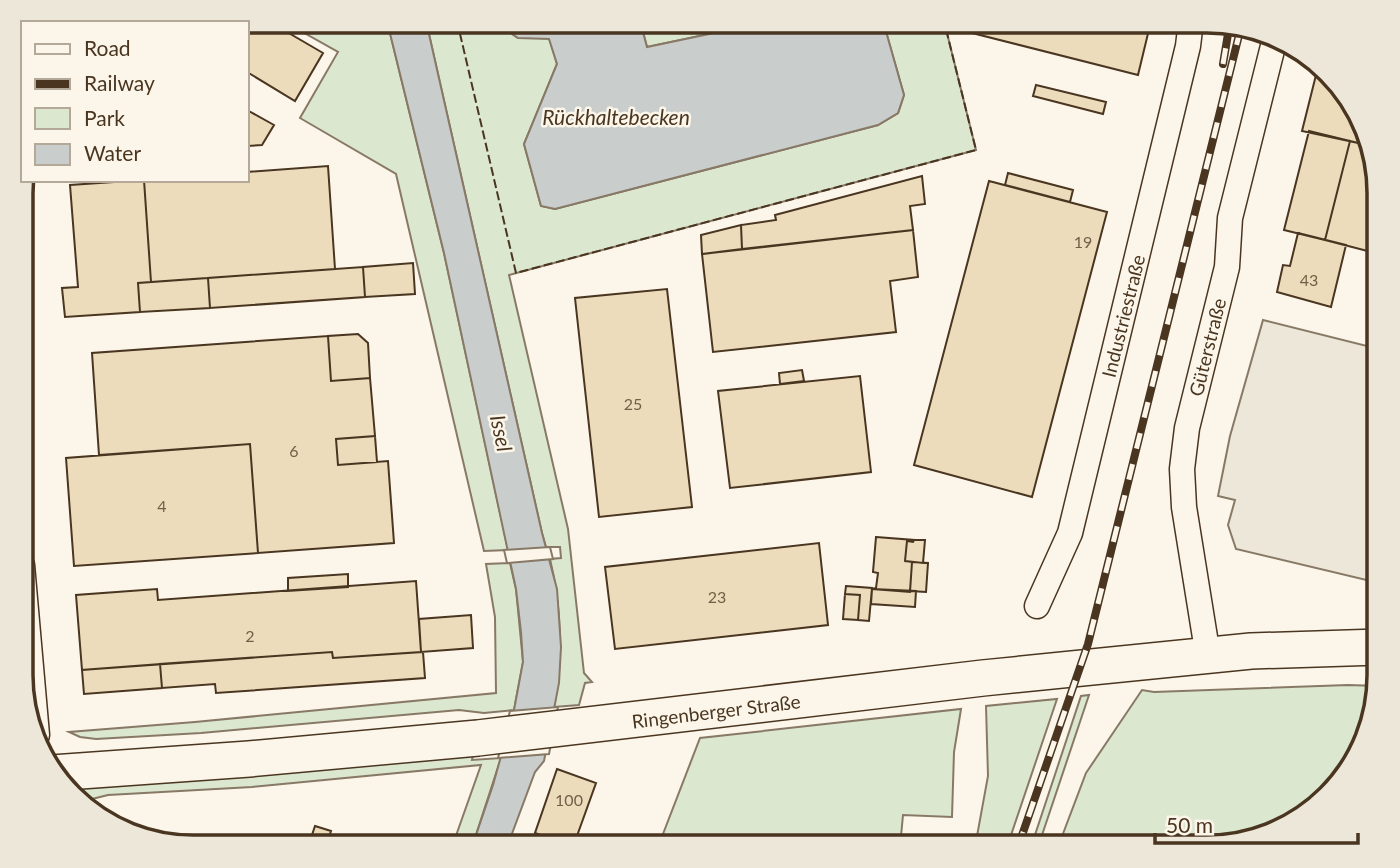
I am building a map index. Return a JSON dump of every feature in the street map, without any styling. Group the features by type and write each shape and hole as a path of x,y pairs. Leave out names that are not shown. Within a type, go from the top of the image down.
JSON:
{"main road":[{"name":"Ringenberger Straße","path":"66,772 478,738 982,678 1251,651 1366,647"}],"street":[{"name":"Industriestraße","path":"1037,606 1070,533 1190,33"},
{"name":"Güterstraße","path":"1208,656 1184,507 1182,469 1188,428 1227,267 1230,218 1273,48"}],"green space":[{"path":"304,33 390,33 444,253 508,550 484,551 396,174 300,118 338,52"},
{"path":"429,33 511,33 518,38 549,38 557,64 524,144 541,206 555,209 878,125 898,113 904,95 886,33 947,33 976,150 509,275 568,529 584,673 592,682 585,683 579,705 554,707 560,633 557,595 550,559 561,558 560,547 546,547"},
{"path":"643,33 714,33 647,47"},
{"path":"510,563 516,589 523,662 514,710 484,713 459,710 201,733 96,739 69,732 496,693 495,617 486,564"},
{"path":"1366,686 1358,726 1340,764 1312,795 1277,818 1238,832 1217,834 1063,834 1086,773 1142,690 1154,692"},
{"path":"1089,695 1042,834 1035,834 1081,696"},
{"path":"1057,699 1011,834 977,834 988,776 986,706"},
{"path":"961,709 954,752 952,817 903,815 901,834 663,835 700,738"},
{"path":"474,751 472,760 501,758 476,835 456,835 481,765 252,787 108,795 92,799 82,790 93,783"}],"shaded area":[{"path":"1263,320 1366,346 1366,580 1236,549 1228,525 1235,500 1218,496 1230,436"}],"water":[{"name":"Issel","path":"390,33 429,33 557,589 561,647 559,683 544,761 535,772 512,835 476,835 514,710 523,662 516,589 444,253"},
{"name":"Rückhaltebecken","path":"511,33 643,33 647,47 714,33 886,33 904,95 898,113 878,125 555,209 541,206 524,144 557,64 549,39 518,38"}],"pier":[{"path":"550,547 553,559 507,563 504,550"},
{"path":"558,707 549,754 498,758 510,711"}],"building":[{"path":"248,33 289,33 323,53 295,101 248,73"},
{"path":"972,33 1148,33 1138,75"},
{"path":"1316,77 1340,104 1358,143 1302,131"},
{"path":"1036,85 1106,102 1103,114 1033,96"},
{"path":"248,111 274,125 262,145 248,146"},
{"path":"1309,131 1350,141 1325,240 1284,230"},
{"path":"1350,141 1358,143 1366,183 1366,251 1325,240"},
{"path":"328,166 335,269 151,282 144,182 248,182 248,172"},
{"path":"1008,173 1073,190 1070,202 1005,185"},
{"path":"922,176 925,204 910,206 913,230 742,249 741,225 776,220 775,215"},
{"path":"989,181 1107,212 1032,497 914,465"},
{"path":"144,182 151,282 138,283 140,312 65,317 62,288 78,287 70,185"},
{"path":"741,225 742,249 702,254 701,235"},
{"path":"913,230 918,277 890,281 896,332 713,352 702,254"},
{"path":"1298,233 1346,245 1331,307 1277,292 1283,265 1290,266"},
{"path":"413,263 415,294 365,297 363,267"},
{"path":"363,267 365,297 210,308 208,278"},
{"path":"208,278 210,308 140,312 138,283"},
{"path":"667,289 692,507 599,517 575,298"},
{"path":"358,334 368,343 370,378 331,381 328,336"},
{"path":"328,336 331,381 370,378 375,436 336,439 338,465 388,461 394,543 258,553 250,444 99,455 92,353"},
{"path":"802,370 804,381 780,384 779,373"},
{"path":"860,376 871,472 730,488 718,391"},
{"path":"375,436 377,462 338,465 336,439"},
{"path":"250,444 258,553 74,566 66,458"},
{"path":"876,537 914,540 907,541 905,561 912,562 910,592 872,589 876,588 878,573 873,572"},
{"path":"925,540 923,563 905,561 907,541"},
{"path":"819,543 828,625 615,649 605,567"},
{"path":"912,562 928,563 926,592 910,591"},
{"path":"348,574 348,587 288,591 288,578"},
{"path":"416,581 421,652 333,658 332,652 82,670 76,595 157,589 158,600"},
{"path":"846,586 872,588 869,621 858,620 860,595 845,594"},
{"path":"872,589 916,591 915,607 871,604"},
{"path":"845,594 860,595 858,620 843,619"},
{"path":"471,615 473,648 421,652 419,619"},
{"path":"332,652 333,658 423,652 425,678 216,693 215,684 162,688 160,664"},
{"path":"160,664 162,688 84,694 82,670"},
{"path":"557,769 596,783 577,835 535,833"},
{"path":"315,826 331,831 330,835 312,835"}],"railway":[{"path":"1223,64 1228,35"},
{"path":"1022,834 1088,644 1239,36"}],"fence":[{"path":"460,33 516,273 976,150 947,33"}]}
